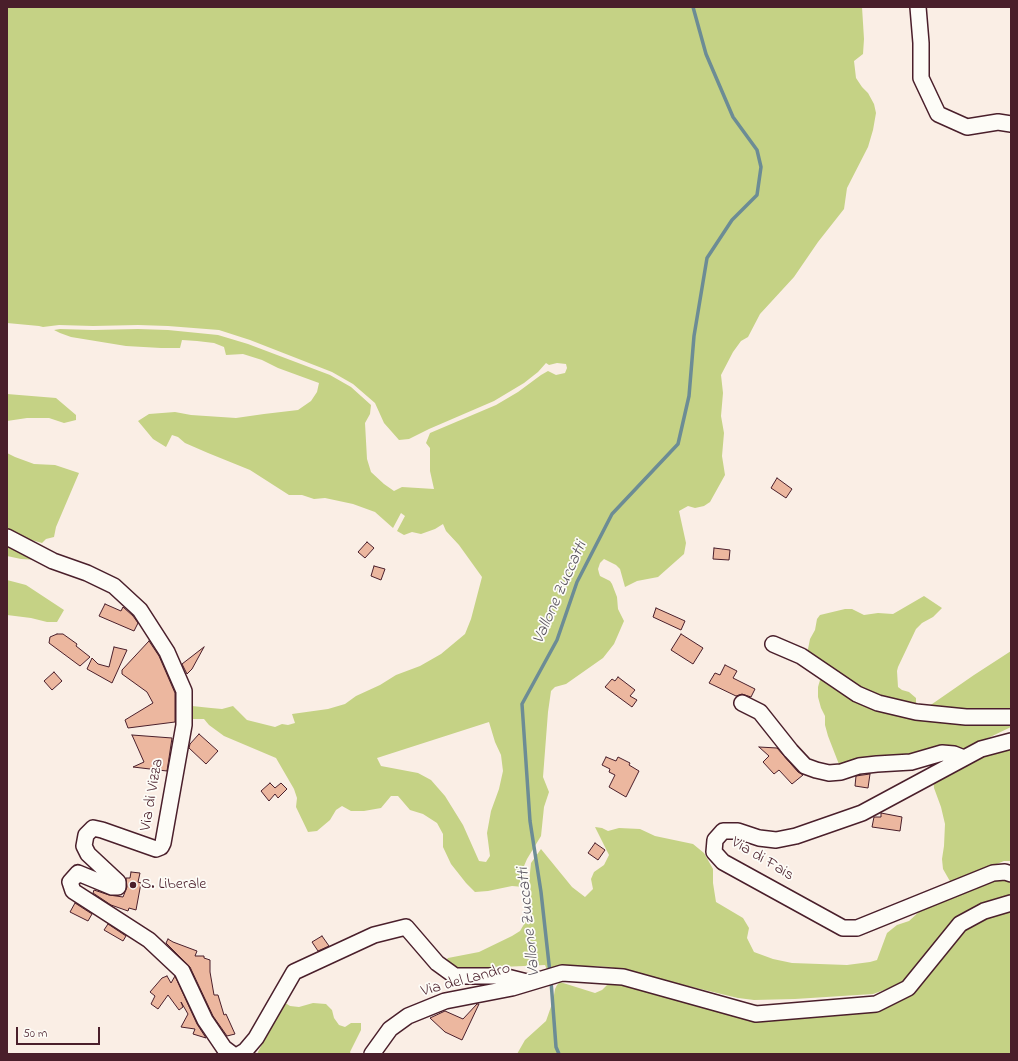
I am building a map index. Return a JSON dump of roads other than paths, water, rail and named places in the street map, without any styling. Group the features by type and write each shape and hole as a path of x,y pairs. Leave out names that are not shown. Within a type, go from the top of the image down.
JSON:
{"street":[{"path":"918,7 921,43 921,78 938,114 967,127 998,122 1011,124"},
{"name":"Via di Vizza","path":"7,537 53,561 87,573 114,586 140,610 167,652 184,691 184,725 163,843 161,847 156,848 93,828 86,834 84,846 88,854 118,882 118,887 112,887 78,873 70,882 73,891 149,940 182,971 205,1020 224,1048 232,1054"},
{"path":"773,644 801,656 856,694 878,703 916,712 966,717 1011,717"},
{"path":"742,703 760,712 805,766 816,770 829,773 841,772 859,766 911,762 942,753 954,754 964,758"},
{"name":"Via di Fais","path":"1011,741 981,749 862,813 796,836 776,840 760,838 738,831 723,831 715,840 714,852 722,862 843,928 857,928 993,873 1005,872 1011,874"},
{"name":"Via del Landro","path":"372,1054 390,1029 408,1016 445,1001 512,988 560,973 623,977 756,1014 876,1004 908,988 960,924 984,911 1011,903"},
{"path":"240,1054 245,1051 256,1038 294,972 374,935 406,927 437,963 455,976 503,976 536,980"}],"waterway":[{"name":"Vallone Zuccatti","path":"550,973 541,892 530,821 522,704 557,640 577,582 612,514 678,444 689,396 694,336 707,258 732,220 757,195 761,167 757,150 733,117 706,54 693,7"},
{"name":"Vallone Zuccatti","path":"551,981 556,1047 559,1054"}],"place":[{"name":"S. Liberale","path":"133,885"}]}
